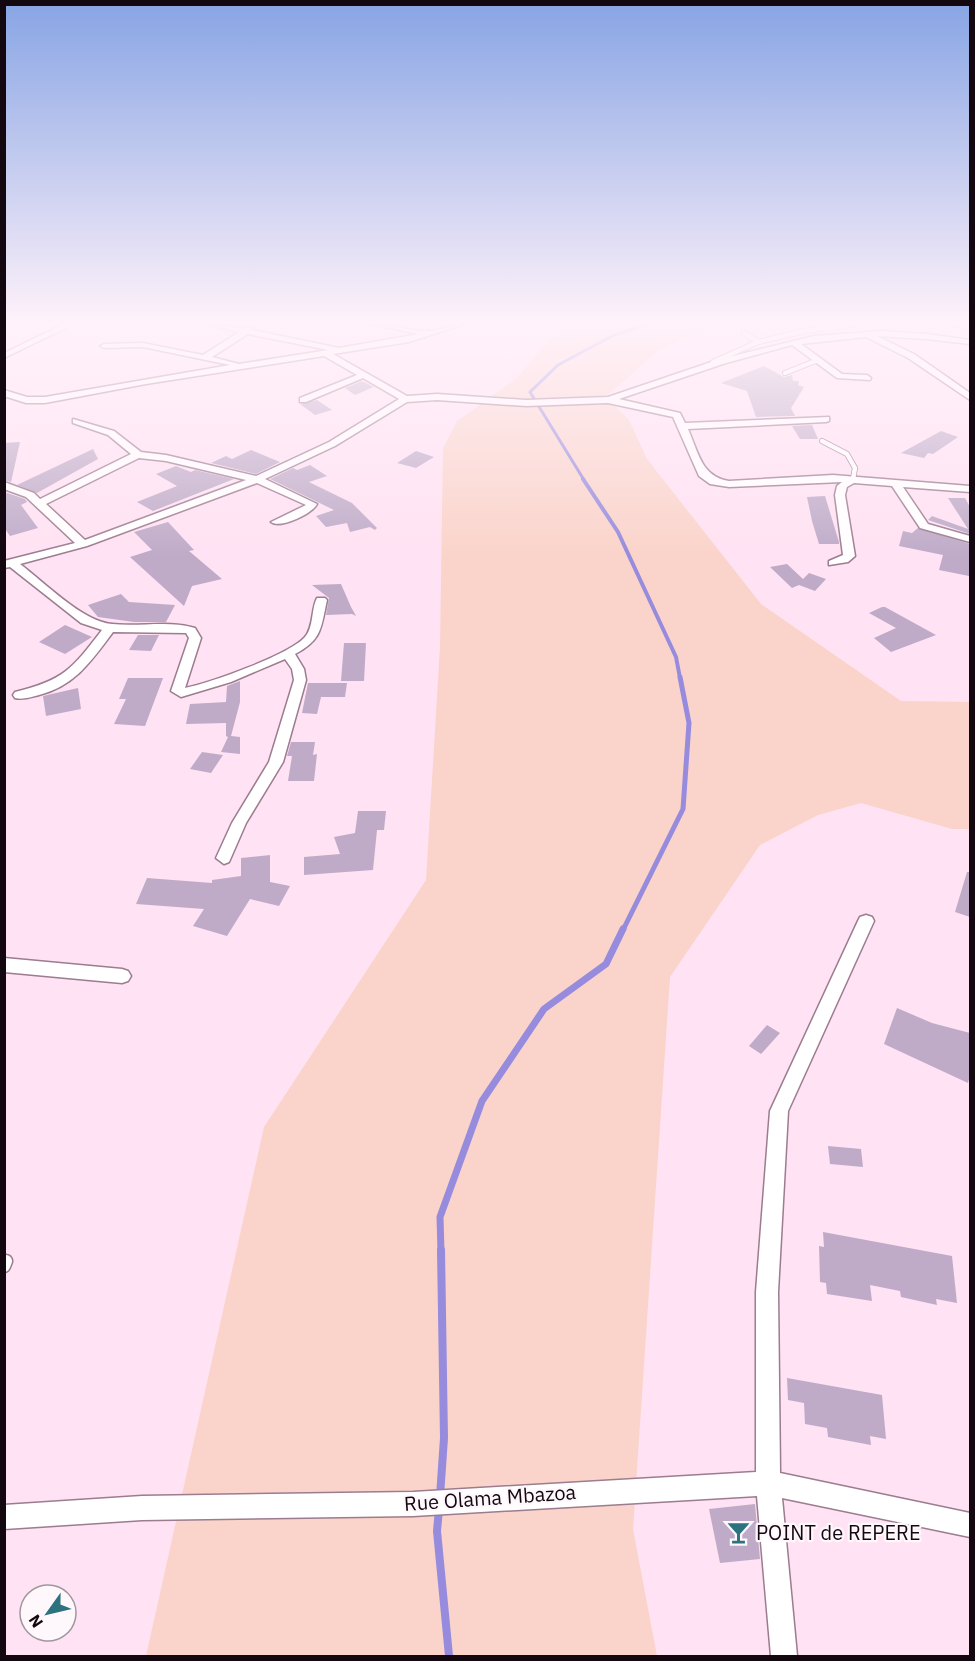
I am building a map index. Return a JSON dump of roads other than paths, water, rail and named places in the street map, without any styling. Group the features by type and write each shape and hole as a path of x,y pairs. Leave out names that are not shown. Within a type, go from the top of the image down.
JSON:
{"street":[{"path":"8,564 83,544 257,479 332,444 401,402"},
{"path":"504,402 568,402"},
{"path":"618,402 649,406 677,415 703,474 714,482 729,484 822,478 970,489"},
{"path":"682,426 826,419"},
{"path":"76,421 111,433 138,454 166,458 257,479 312,504 310,508 276,522"},
{"path":"40,503 138,454"},
{"path":"833,563 849,556 840,495 842,486 853,479"},
{"path":"896,484 924,526 970,539"},
{"path":"4,485 30,495 83,544"},
{"path":"8,564 85,620 109,628 182,628 191,631 195,638 178,691 181,693 288,654 308,642 314,634 321,600"},
{"path":"20,695 48,689 73,676 109,628"},
{"path":"224,858 239,823 276,762 300,680 298,669 288,654"},
{"path":"784,1656 768,1483 767,1292 779,1111 866,921"},
{"path":"4,965 122,976"},
{"name":"Rue Olama Mbazoa","path":"4,1517 142,1508 414,1504 498,1497 768,1483 970,1525"}],"lane":[{"path":"822,441 847,454 855,468 853,479"}],"waterway":[{"path":"536,402 584,480"},
{"path":"583,479 618,532 676,657 680,678"},
{"path":"623,930 683,809 689,723 680,677"},
{"path":"441,1252 440,1217 482,1101 544,1009 606,964 623,929"},
{"path":"440,1496 444,1438 441,1250"},
{"path":"439,1509 437,1531 449,1656"}],"place":[{"name":"POINT de REPERE","path":"738,1533"}]}
